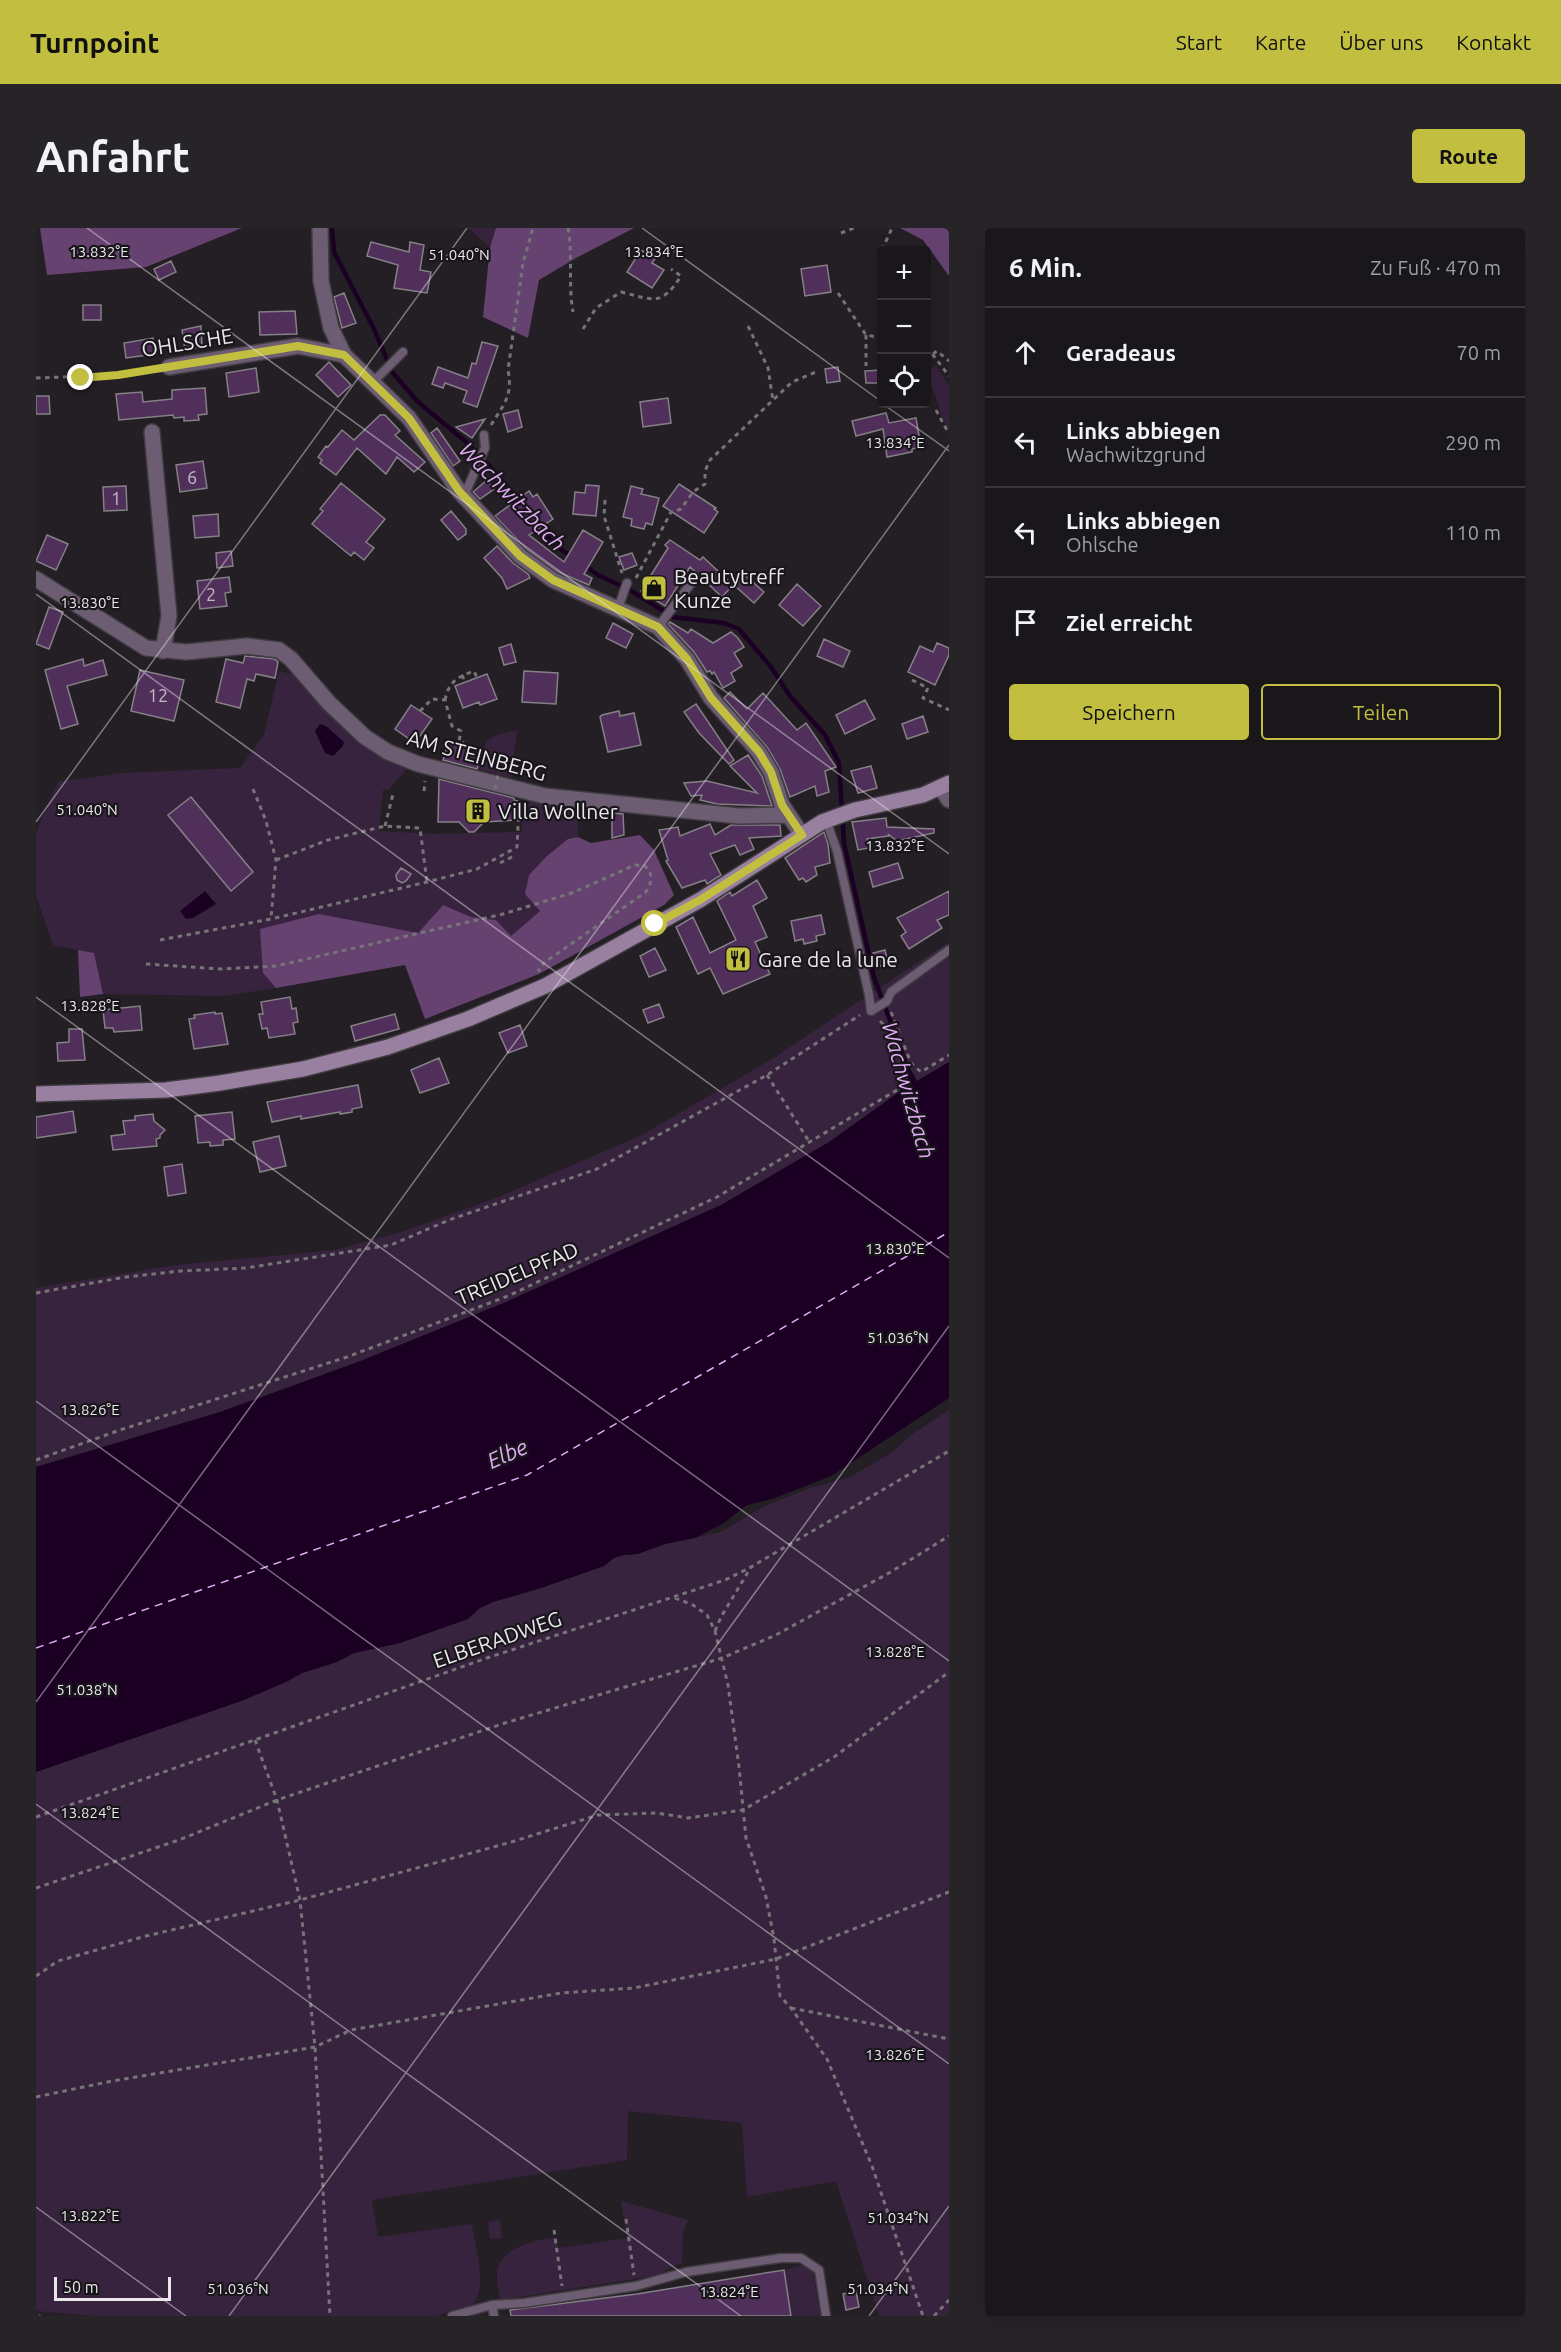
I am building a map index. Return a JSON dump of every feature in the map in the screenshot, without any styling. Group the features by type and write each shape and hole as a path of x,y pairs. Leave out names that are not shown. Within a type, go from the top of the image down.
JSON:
{"main road":[{"path":"36,1094 166,1090 220,1083 303,1069 388,1047 468,1019 545,986 700,900 829,819 855,810 946,790"}],"street":[{"path":"320,228 321,281 331,328 344,355 421,433 464,496 520,556 553,580 618,608 661,623 711,698 759,752 771,772 788,815 802,835"},
{"name":"OHLSCHE","path":"169,366 298,346 344,355"},
{"path":"152,432 169,616 163,651"},
{"name":"AM STEINBERG","path":"36,579 146,648 186,652 247,646 279,650 291,659 329,703 358,730 388,752 418,764 545,796 739,816 788,815"}],"lane":[{"path":"372,383 404,352"},
{"path":"464,496 485,448 484,435"},
{"path":"661,623 692,582"},
{"path":"618,608 626,585"},
{"path":"829,819 871,1011 887,1001 891,992 949,950"},
{"path":"452,2316 492,2305 636,2286 686,2272 781,2258 801,2258 819,2270 826,2316"},
{"path":"492,2305 494,2316"}],"path":[{"path":"484,435 509,396 511,385 508,370 523,263 533,228"},
{"path":"568,228 571,247 569,291 573,312"},
{"path":"841,233 854,228"},
{"path":"884,246 892,228"},
{"path":"583,329 596,308 621,292 651,299 660,299 669,294 681,276 671,269"},
{"path":"838,293 866,335 867,366"},
{"path":"748,326 768,368 773,401"},
{"path":"866,335 877,337"},
{"path":"933,354 937,351 949,361"},
{"path":"931,352 949,376"},
{"name":"OHLSCHE","path":"36,378 118,375 169,366"},
{"path":"626,585 671,512 681,509 693,492 705,484 705,471 711,460 792,382 816,372"},
{"path":"936,410 949,434"},
{"path":"605,500 604,516 626,585"},
{"path":"464,743 459,741 461,731 452,726 445,700 454,678 474,671 477,678"},
{"path":"462,675 465,682"},
{"path":"912,680 928,688 923,698 949,710"},
{"path":"420,711 432,699 445,700"},
{"path":"495,789 499,769"},
{"path":"253,789 266,821 276,860 271,919"},
{"path":"385,826 393,794"},
{"path":"160,940 271,919 477,869 504,852 517,847 519,806"},
{"path":"276,860 328,840 385,826 420,828 427,882"},
{"path":"504,852 507,858"},
{"path":"500,863 514,856"},
{"path":"146,964 221,969 276,966 503,914 572,892 635,865 645,866 651,872 652,881 646,892 545,962 539,968 539,974"},
{"path":"887,1001 911,1063 921,1072 949,1055"},
{"path":"36,1293 126,1277 181,1270 246,1268 391,1245 449,1220 597,1169 767,1075 861,1014 871,1011"},
{"name":"TREIDELPFAD","path":"36,1460 120,1430 347,1358 508,1296 717,1197 907,1084 888,1028 871,1011"},
{"path":"897,1053 906,1049"},
{"path":"767,1075 810,1143"},
{"name":"ELBERADWEG","path":"36,1817 593,1622 725,1580 949,1451"},
{"path":"36,1888 179,1840 277,1800 505,1723 722,1658 774,1636 889,1574 949,1536"},
{"path":"715,1631 751,1567"},
{"path":"673,1597 693,1605 707,1615 715,1631 722,1658 740,1767 746,1838 766,1897 780,1996 827,2059 872,2166 923,2316"},
{"path":"36,1976 58,1961 146,1936 300,1900 508,1843 598,1815 657,1813 688,1818 743,1810 834,1756 949,1672"},
{"path":"255,1740 277,1800 300,1900 315,2047 330,2316"},
{"path":"36,2097 112,2081 315,2047 351,2030 561,1993 634,1988 776,1959 949,1892"},
{"path":"791,2008 949,2039"},
{"path":"626,2219 636,2286"},
{"path":"554,2230 563,2297"},
{"path":"934,2316 949,2300"},
{"path":"36,2316 41,2316"}],"shaded area":[{"path":"40,228 242,228 146,267 47,275"},
{"path":"468,228 496,228 490,247"},
{"path":"496,228 634,228 539,280 528,338 483,317 490,247"},
{"path":"900,228 949,228 949,276 931,251 931,246 927,246 923,240"},
{"path":"936,365 949,386 949,430 942,417 931,382 931,370"},
{"path":"279,671 296,675 408,766 389,790 383,790 379,831 434,834 522,832 522,806 529,806 530,799 578,805 578,837 568,839 540,911 511,936 496,920 471,917 443,905 418,933 263,973 276,988 224,996 103,994 94,953 53,945 36,896 36,832 58,782 121,773 240,768 264,735"},
{"path":"517,731 511,778 478,769 488,740 498,734"},
{"path":"640,835 654,850 674,895 664,905 539,974 425,1019 405,965 276,988 263,973 260,929 319,914 418,933 443,905 471,917 496,920 511,936 540,911 525,894 529,875 568,839 578,837 591,843"},
{"path":"949,942 949,1062 917,1081 908,1065 906,1066 909,1085 829,1142 721,1205 506,1302 358,1362 220,1412 36,1467 36,1288 176,1265 335,1250 401,1232 499,1197 642,1135 767,1062"},
{"path":"78,950 94,953 103,994 80,997"},
{"path":"949,1410 949,2312 944,2316 879,2316 836,2181 747,2197 742,2123 628,2111 627,2160 372,2200 378,2237 472,2224 480,2276 480,2287 473,2305 436,2316 95,2316 36,2311 36,1772 244,1700 302,1673 337,1662 354,1653 400,1643 467,1619 480,1608 493,1602 604,1566 614,1558 721,1532 763,1507 810,1488 848,1478 891,1453 914,1433"},
{"path":"621,2201 688,2220 683,2233 682,2264 674,2265 659,2275 500,2300 498,2267 508,2254 523,2245 556,2237 558,2248 627,2238"},
{"path":"500,2220 502,2238 490,2239 488,2222"},
{"path":"803,2265 813,2272 820,2316 791,2316 784,2270"}],"water":[{"path":"320,724 326,726 344,742 333,756 325,753 315,731"},
{"path":"205,891 216,904 193,918 186,919 180,911"},
{"name":"Elbe","path":"949,1062 949,1398 831,1476 772,1499 747,1505 724,1523 695,1538 665,1544 638,1554 614,1558 604,1566 493,1602 480,1608 468,1619 400,1643 354,1653 337,1662 302,1673 244,1700 36,1772 36,1467 220,1412 358,1362 506,1302 721,1205 829,1142 909,1085 905,1066 908,1065 917,1081"}],"building":[{"path":"371,242 409,252 410,242 424,245 420,270 431,272 427,293 394,288 398,265 367,256"},
{"path":"641,250 655,259 652,263 664,270 652,288 627,272"},
{"path":"171,261 176,272 159,280 154,269"},
{"path":"827,265 831,292 805,296 801,269"},
{"path":"344,293 356,323 342,328 334,297"},
{"path":"83,305 101,305 101,320 83,320"},
{"path":"295,311 297,334 260,335 259,312"},
{"path":"201,326 202,347 185,350 182,330"},
{"path":"153,338 155,354 126,358 124,343"},
{"path":"482,342 498,346 477,407 463,402 467,391 445,383 443,388 432,384 438,367 468,378 472,363 476,364"},
{"path":"329,362 351,385 338,397 316,375"},
{"path":"838,367 840,381 827,383 825,369"},
{"path":"256,368 259,392 229,397 226,373"},
{"path":"877,370 877,383 866,383 865,371"},
{"path":"205,388 207,414 198,415 199,420 184,421 184,417 174,418 173,415 119,420 116,394 142,392 143,402 172,399 172,390"},
{"path":"36,396 49,396 50,414 36,414"},
{"path":"668,398 671,423 643,427 640,402"},
{"path":"518,410 522,427 508,432 503,414"},
{"path":"886,413 889,423 916,418 921,447 912,449 912,452 887,457 883,429 856,436 852,421"},
{"path":"380,415 385,415 400,431 395,435 425,462 414,472 397,457 386,474 357,448 336,475 320,463 322,460 318,457 342,430 354,440"},
{"path":"485,419 472,438 456,427"},
{"path":"437,428 460,461 453,466 431,433"},
{"path":"203,461 207,488 180,492 176,465"},
{"path":"487,480 494,489 480,499 473,492"},
{"path":"341,483 385,519 366,542 374,548 364,560 354,552 351,556 312,524 323,511 320,509"},
{"path":"679,484 716,508 714,509 718,512 704,533 663,506"},
{"path":"586,485 599,486 596,516 573,514 575,492 585,493"},
{"path":"126,486 127,510 104,511 103,487"},
{"path":"631,486 643,489 641,494 659,498 652,525 646,523 644,529 631,526 632,519 623,517"},
{"path":"529,491 533,497 537,494 553,519 529,535 564,562 583,530 603,542 584,574 592,578 589,585 558,572 526,549 495,516"},
{"path":"451,511 466,529 466,534 458,540 441,520"},
{"path":"218,514 219,536 195,538 193,516"},
{"path":"47,535 68,544 56,570 36,561"},
{"path":"670,540 700,560 703,557 733,585 722,597 690,567 665,606 641,591 668,548 665,545"},
{"path":"497,546 530,578 507,589 502,578 484,558"},
{"path":"231,551 233,566 217,568 216,553"},
{"path":"632,553 637,565 624,570 619,557"},
{"path":"745,575 764,592 754,603 735,586"},
{"path":"229,577 231,592 225,593 227,606 200,609 197,581"},
{"path":"797,584 821,606 803,626 779,605"},
{"path":"49,607 63,612 49,649 36,644"},
{"path":"670,622 688,633 691,629 713,643 731,632 738,638 744,647 734,653 742,666 731,673 735,681 723,688 714,672 712,674 710,671 707,672 694,652 668,624"},
{"path":"613,623 633,634 626,648 606,638"},
{"path":"824,639 850,651 843,667 817,656"},
{"path":"937,643 949,648 949,655 935,685 908,672 920,646 933,652"},
{"path":"511,644 516,662 504,665 499,648"},
{"path":"245,656 275,659 278,662 275,678 256,674 254,681 247,679 240,708 216,702 226,659 243,663"},
{"path":"83,659 84,666 103,660 107,675 67,686 78,724 61,729 45,670"},
{"path":"140,670 184,680 174,721 131,711"},
{"path":"524,671 558,673 556,704 522,702"},
{"path":"487,674 497,699 463,708 455,686"},
{"path":"730,692 747,709 763,693 797,730 806,723 836,767 825,771 829,792 817,796 815,786 790,797 780,769 767,747 724,698"},
{"path":"865,700 875,719 845,734 836,715"},
{"path":"696,704 734,760 729,764 699,733 684,712"},
{"path":"411,705 432,719 415,743 395,729"},
{"path":"619,711 620,716 634,713 641,745 608,752 600,717"},
{"path":"923,716 928,732 907,739 902,724"},
{"path":"448,742 482,751 477,769 443,760"},
{"path":"748,755 762,776 772,806 717,804 700,800 702,795 691,796 684,783 707,781 757,793 730,766"},
{"path":"871,766 877,788 858,793 851,771"},
{"name":"Villa Wollner","path":"439,779 514,798 518,801 517,820 484,822 474,832 469,832 459,822 438,822"},
{"path":"191,797 253,872 231,891 168,815"},
{"path":"612,813 623,814 624,835 612,838"},
{"path":"886,818 887,827 934,829 934,833 897,841 888,834 889,836 867,839 869,848 858,850 852,822"},
{"path":"710,824 715,835 731,825 780,825 781,836 749,838 754,849 740,855 735,845 710,854 721,875 707,884 705,880 682,888 666,861 668,860 659,830 678,827 680,836"},
{"path":"824,832 830,863 815,867 817,875 806,882 803,878 799,880 785,858"},
{"path":"898,863 903,878 873,887 869,872"},
{"path":"401,868 411,874 402,883 397,880 396,875"},
{"path":"757,880 767,898 753,906 767,937 755,942 770,974 723,994 710,968 698,974 676,927 693,917 710,953 736,940 717,901 730,892 732,896"},
{"path":"949,891 949,915 937,920 942,928 909,949 901,936 906,932 897,918"},
{"path":"821,915 825,934 816,936 817,941 804,944 803,939 795,941 791,921"},
{"path":"655,948 666,970 649,977 640,956"},
{"path":"885,950 888,964 876,967 873,953"},
{"path":"290,997 292,1009 296,1008 298,1022 293,1023 295,1034 269,1038 267,1028 262,1029 259,1014 263,1014 261,1002"},
{"path":"659,1004 664,1017 648,1023 643,1010"},
{"path":"140,1006 142,1030 114,1032 113,1028 105,1028 103,1010"},
{"path":"215,1012 215,1014 222,1013 228,1044 194,1049 189,1019 195,1018 194,1015"},
{"path":"395,1014 399,1029 355,1041 351,1026"},
{"path":"520,1025 527,1046 508,1053 499,1033"},
{"path":"69,1029 82,1029 85,1060 58,1061 57,1043 69,1042"},
{"path":"439,1058 449,1083 420,1093 411,1070"},
{"path":"358,1085 362,1107 352,1109 352,1112 301,1119 301,1116 272,1122 267,1102"},
{"path":"73,1111 76,1132 36,1138 36,1117"},
{"path":"232,1112 235,1139 223,1140 223,1145 210,1146 210,1142 198,1143 195,1116"},
{"path":"153,1114 154,1121 165,1130 160,1138 156,1139 157,1146 113,1150 111,1136 125,1134 123,1121 135,1120 135,1116"},
{"path":"279,1136 286,1166 260,1172 253,1142"},
{"path":"182,1164 186,1193 168,1196 164,1167"},
{"path":"784,2270 791,2316 511,2316 510,2310 637,2294"},
{"path":"856,2291 859,2307 846,2310 843,2294"}],"waterway":[{"name":"Wachwitzbach","path":"332,228 334,252 374,329 392,372 418,402 465,441 496,473 520,504"},
{"name":"Wachwitzbach","path":"536,525 559,548 572,557"},
{"name":"Wachwitzbach","path":"584,565 673,617 724,623 739,629 771,667 790,696 825,735 839,763 844,843 874,977 908,1069"}],"ferry route":[{"path":"36,1648 527,1475 949,1232"}],"place":[{"name":"Beautytreff Kunze","path":"654,588"},
{"name":"Villa Wollner","path":"478,811"},
{"name":"Gare de la lune","path":"738,959"}],"route":[{"path":"81,378 118,375 298,346 344,355 409,418 459,491 520,556 553,580 658,627 687,659 711,698 759,752 771,772 782,805 802,835 700,900 655,924"}]}
